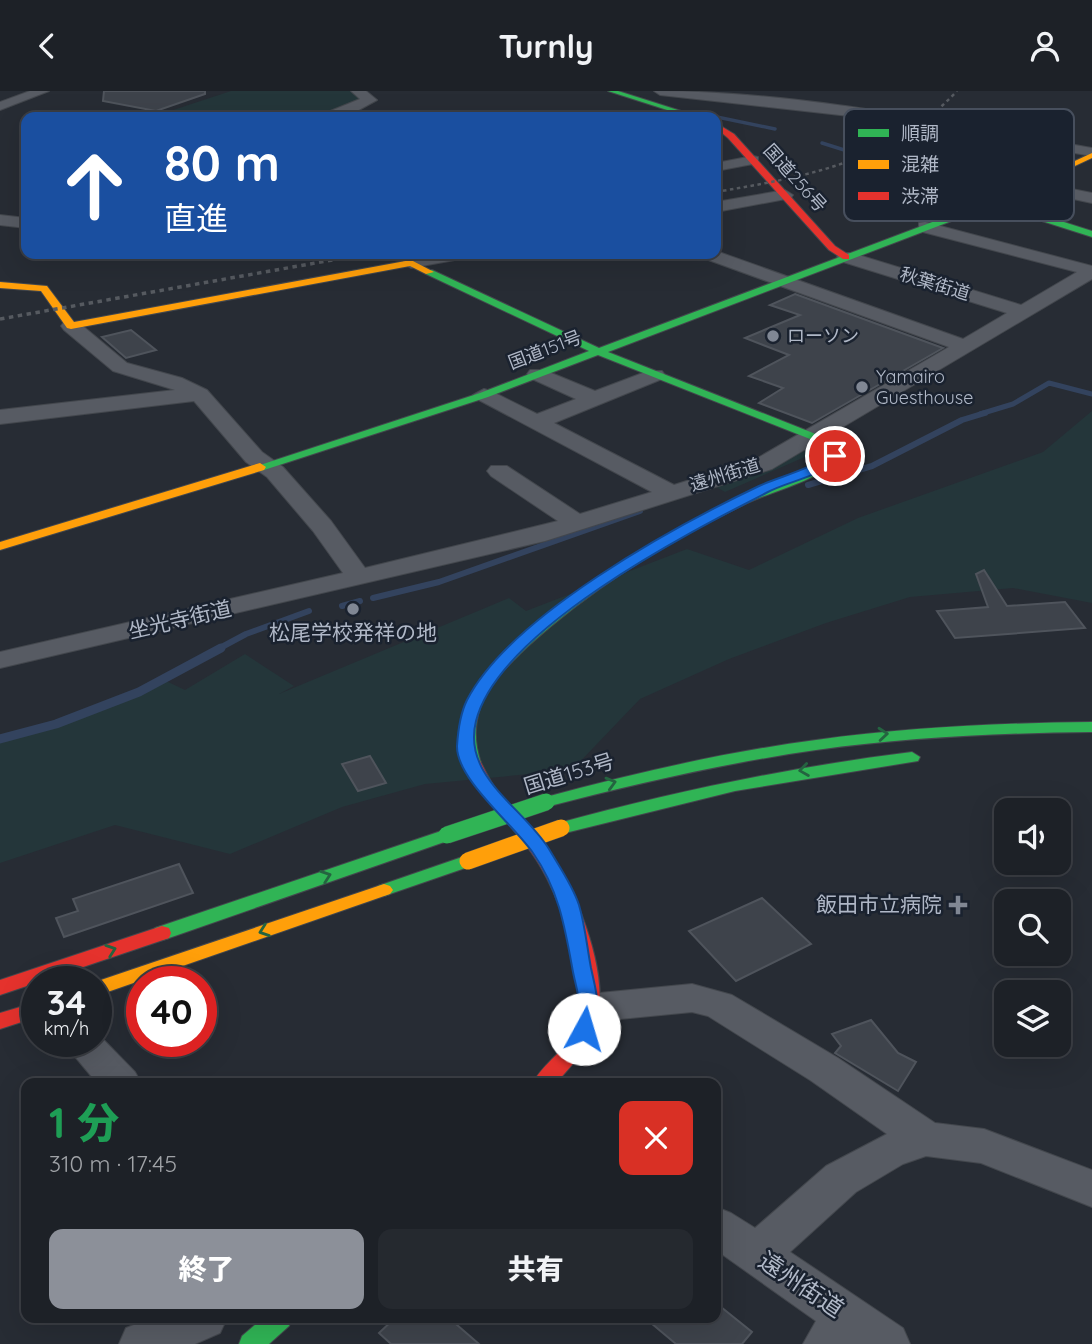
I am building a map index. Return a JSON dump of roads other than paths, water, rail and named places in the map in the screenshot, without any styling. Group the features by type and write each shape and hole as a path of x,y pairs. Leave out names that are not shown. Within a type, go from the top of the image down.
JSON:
{"main road":[{"path":"611,91 679,112"},
{"name":"国道256号","path":"721,128 832,248 846,257"},
{"name":"国道151号","path":"1074,163 1091,155"},
{"name":"国道151号","path":"0,546 267,465 484,395 941,221"},
{"path":"1051,221 1092,234"},
{"path":"0,285 44,288 71,326 411,263 597,351 814,437 832,449 835,456 830,461 766,488 589,586 549,618 487,680 474,701 467,724 465,750 474,771 540,850 560,882 569,904 589,1008 584,1029 562,1063 548,1078"},
{"name":"国道153号","path":"0,988 546,802 693,763 825,739 909,731 1092,727"},
{"path":"112,983 561,828 711,787 760,777 923,756"},
{"path":"0,1021 21,1014"},
{"path":"251,1344 274,1323"}],"street":[{"path":"0,106 43,91"},
{"path":"340,112 370,100 357,91"},
{"path":"660,91 844,111"},
{"path":"721,166 753,160"},
{"path":"1074,194 1092,198"},
{"path":"721,206 785,195"},
{"path":"0,220 21,222"},
{"path":"925,227 1092,271"},
{"name":"秋葉街道","path":"846,257 1024,312"},
{"path":"721,258 965,346"},
{"path":"411,263 433,259"},
{"name":"遠州街道","path":"360,579 536,536 764,464 1092,271"},
{"path":"71,326 108,361 120,367 175,382 200,394 254,457 267,465 322,526 360,579"},
{"path":"537,374 597,400"},
{"path":"537,422 655,375"},
{"path":"0,417 200,394"},
{"path":"484,395 670,492"},
{"path":"499,471 577,523"},
{"name":"坐光寺街道","path":"0,660 360,579"},
{"path":"589,1008 692,998 719,1005 824,1069 926,1139"},
{"path":"96,1057 116,1078"},
{"path":"756,1255 841,1179 889,1151 926,1139 984,1146 1092,1189"},
{"name":"遠州街道","path":"721,1230 756,1255 838,1331 887,1344"},
{"path":"142,1344 192,1323"}],"waterway":[{"path":"721,118 775,129"},
{"path":"822,143 844,150"},
{"path":"980,414 1013,404 1049,383 1092,394"},
{"path":"808,485 872,466 962,420 985,413"},
{"path":"373,598 439,582 640,511"},
{"path":"342,606 360,601"},
{"path":"218,649 246,634 309,611"},
{"path":"0,739 56,724 139,692 221,648"}],"railway":[{"path":"938,109 957,91"},
{"path":"721,191 815,172 844,163"},
{"path":"0,319 338,259"}],"place":[{"name":"ローソン","path":"773,336"},
{"name":"Yamairo Guesthouse","path":"862,387"},
{"name":"松尾学校発祥の地","path":"353,609"},
{"name":"飯田市立病院","path":"958,905"}]}
